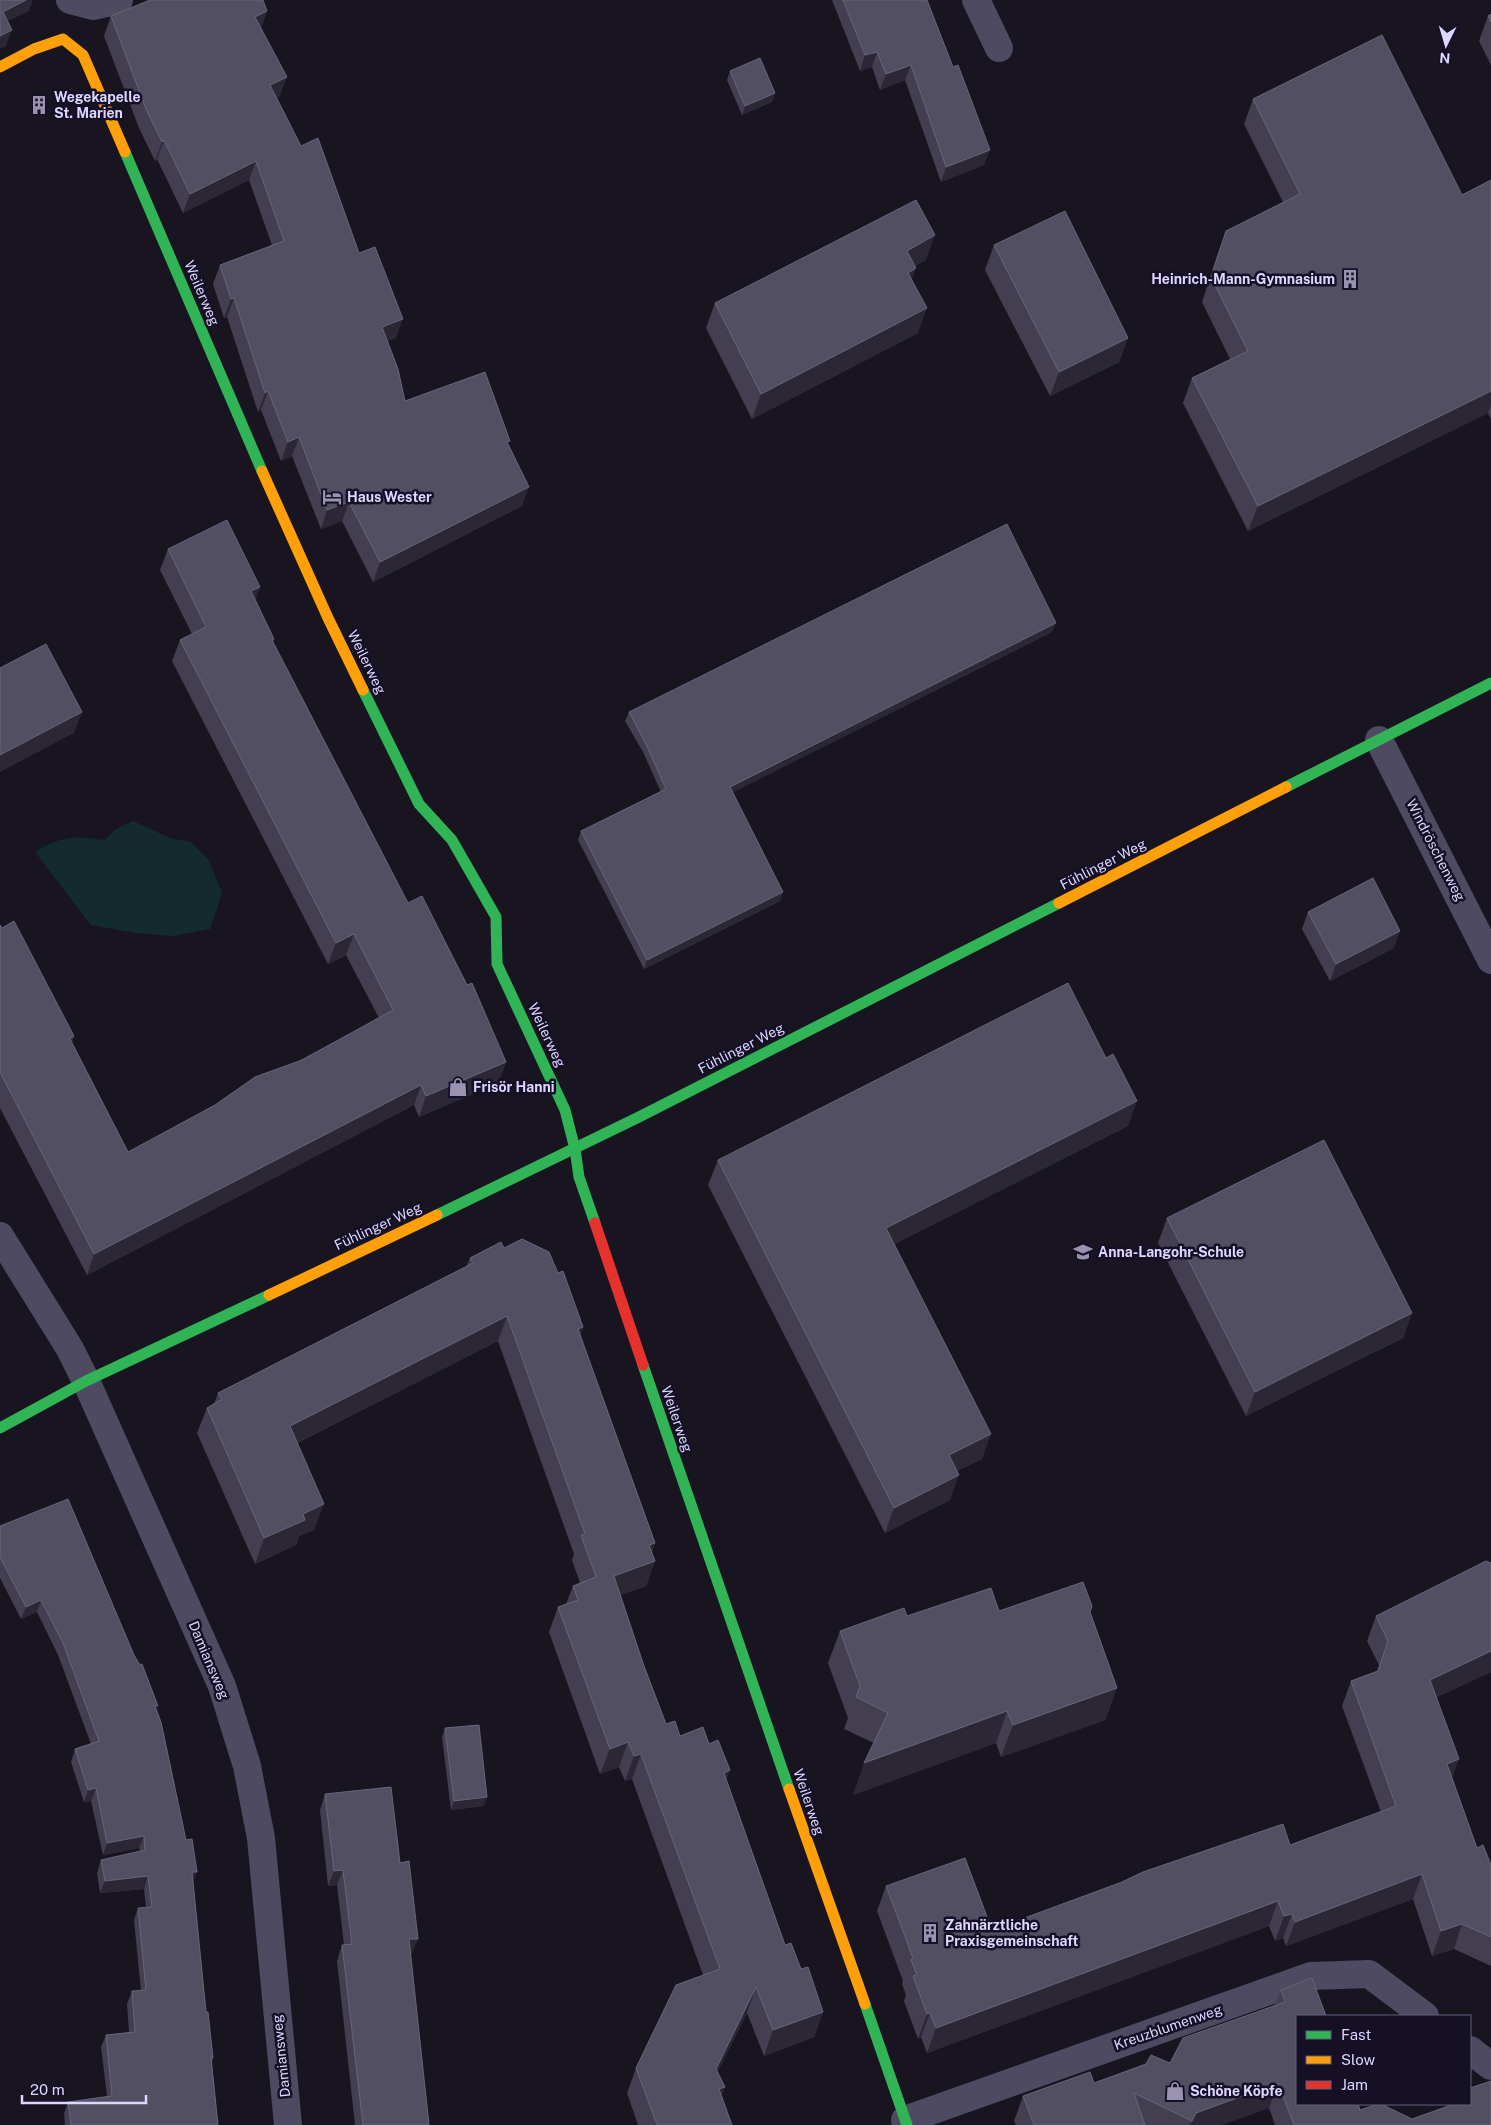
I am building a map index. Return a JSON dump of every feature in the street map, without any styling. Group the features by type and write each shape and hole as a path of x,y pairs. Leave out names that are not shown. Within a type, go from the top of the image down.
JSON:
{"street":[{"path":"70,0 93,6 116,1"},
{"path":"976,0 999,48"},
{"name":"Weilerweg","path":"0,68 34,49 64,39 83,55 254,452 328,618 419,804 452,840 496,917 497,964 565,1110 579,1177 619,1297 906,2122"},
{"name":"Fühlinger Weg","path":"0,1428 86,1381 574,1148 1491,683"},
{"name":"Windröschenweg","path":"1379,740 1491,960"},
{"name":"Damiansweg","path":"0,1236 70,1349 86,1381 222,1686 247,1766 261,1838 288,2125"},
{"name":"Kreuzblumenweg","path":"906,2122 1311,1976 1369,1974 1423,2015"},
{"path":"1471,2051 1491,2066"}],"green space":[{"path":"133,821 170,838 191,842 208,859 222,893 210,929 172,936 136,933 91,925 35,852 54,842 69,838 105,840 116,829"}],"building":[{"path":"0,0 26,0 3,12 12,30 0,36"},
{"path":"150,0 263,0 267,11 255,17 287,77 270,85 301,146 318,138 359,253 375,247 403,319 382,327 398,369 405,401 485,372 510,441 507,442 529,487 380,562 349,502 327,510 299,437 288,442 268,391 265,393 234,298 231,299 220,265 284,241 256,161 190,194 164,140 162,142 146,109 111,16"},
{"path":"843,0 927,0 953,67 958,65 990,150 946,167 911,65 886,74 877,52 865,55"},
{"name":"Heinrich-Mann-Gymnasium","path":"1382,35 1462,195 1491,180 1491,391 1258,506 1192,378 1248,351 1211,277 1226,231 1300,194 1253,99"},
{"path":"760,58 775,93 745,106 730,71"},
{"path":"916,200 935,235 907,251 916,268 908,273 927,308 761,394 715,303"},
{"path":"1065,211 1128,338 1059,372 994,245"},
{"path":"227,520 260,587 251,591 274,639 272,640 408,903 422,896 467,985 472,983 506,1062 426,1096 421,1085 94,1254 0,1072 0,925 2,928 14,921 74,1036 70,1039 128,1152 215,1105 255,1077 302,1060 393,1010 354,934 336,943 180,640 206,627 168,549"},
{"path":"1007,524 1056,623 730,787 783,892 647,960 581,831 666,789 629,712"},
{"path":"46,644 82,712 0,755 0,668"},
{"path":"1373,878 1400,931 1336,964 1308,912"},
{"path":"1068,983 1106,1058 1113,1054 1137,1101 886,1228 991,1434 949,1455 959,1475 894,1508 718,1160"},
{"path":"1324,1140 1412,1313 1255,1392 1167,1218"},
{"path":"522,1239 549,1252 558,1273 563,1271 583,1327 578,1329 655,1543 649,1545 655,1561 614,1576 644,1666 666,1724 675,1721 680,1736 703,1727 709,1744 718,1740 730,1770 724,1773 785,1945 791,1943 801,1969 808,1967 823,2012 773,2030 756,1987 716,2069 725,2087 719,2089 732,2125 657,2125 636,2068 676,1985 720,1969 641,1754 634,1756 628,1742 610,1749 558,1607 578,1600 573,1586 596,1577 581,1535 585,1534 507,1316 290,1426 324,1504 303,1514 305,1520 264,1538 207,1408 222,1399 218,1393 473,1263 470,1258 501,1242 504,1248"},
{"path":"68,1499 134,1655 140,1665 142,1664 158,1706 155,1706 161,1722 186,1840 192,1839 197,1872 192,1872 206,2012 208,2012 213,2058 211,2058 218,2125 71,2125 68,2102 112,2096 106,2035 135,2032 132,1991 146,1990 138,1908 152,1907 148,1876 105,1881 101,1860 145,1850 144,1836 107,1843 96,1788 88,1790 75,1749 99,1741 63,1643 41,1600 26,1607 0,1557 0,1526"},
{"path":"1486,1561 1491,1563 1491,1651 1430,1680 1459,1759 1447,1764 1477,1848 1483,1845 1491,1865 1491,1937 1462,1924 1441,1931 1422,1874 1295,1922 1292,1914 1284,1916 1278,1901 936,2028 930,2013 927,2014 913,1976 917,1975 911,1960 913,1958 886,1886 965,1858 992,1930 1122,1882 1143,1872 1283,1824 1290,1845 1396,1806 1351,1681 1378,1671 1388,1641 1376,1616"},
{"path":"1083,1582 1092,1606 1090,1612 1117,1688 1013,1725 1007,1711 864,1763 888,1713 856,1697 860,1686 840,1631 904,1608 907,1616 991,1588 999,1611"},
{"path":"479,1725 487,1797 454,1801 445,1728"},
{"path":"391,1787 400,1863 409,1861 418,1939 409,1939 429,2125 363,2125 342,1945 352,1944 343,1870 334,1871 325,1794"},
{"path":"1312,1978 1326,2015 1296,2015 1296,2105 1358,2105 1360,2110 1375,2105 1383,2105 1412,2119 1451,2105 1471,2105 1471,2088 1491,2081 1491,2125 1294,2125 1278,2083 1196,2113 1192,2121 1134,2093 1145,2125 1034,2125 1023,2096 1090,2072 1094,2083 1146,2064 1151,2055 1170,2063 1183,2038 1285,2002 1281,1990"}],"traffic: fast":[{"path":"125,152 262,471"},
{"path":"1286,787 1491,683"},
{"path":"363,690 419,804 452,840 496,917 497,964 565,1110 575,1149 579,1177 595,1223"},
{"path":"437,1215 639,1117 1059,903"},
{"path":"0,1428 86,1381 269,1295"},
{"path":"643,1365 789,1789"},
{"path":"865,2004 907,2125"}],"traffic: slow":[{"path":"0,67 34,49 63,39 83,55 125,152"},
{"path":"262,471 328,618 363,690"},
{"path":"1059,903 1286,787"},
{"path":"269,1295 437,1215"},
{"path":"789,1789 865,2004"}],"traffic: jam":[{"path":"595,1223 643,1365"}],"place":[{"name":"Wegekapelle St. Marien","path":"39,105"},
{"name":"Heinrich-Mann-Gymnasium","path":"1350,279"},
{"name":"Haus Wester","path":"332,497"},
{"name":"Frisör Hanni","path":"458,1087"},
{"name":"Anna-Langohr-Schule","path":"1083,1252"},
{"name":"Zahnärztliche Praxisgemeinschaft","path":"930,1933"},
{"name":"Schöne Köpfe","path":"1175,2091"}]}
